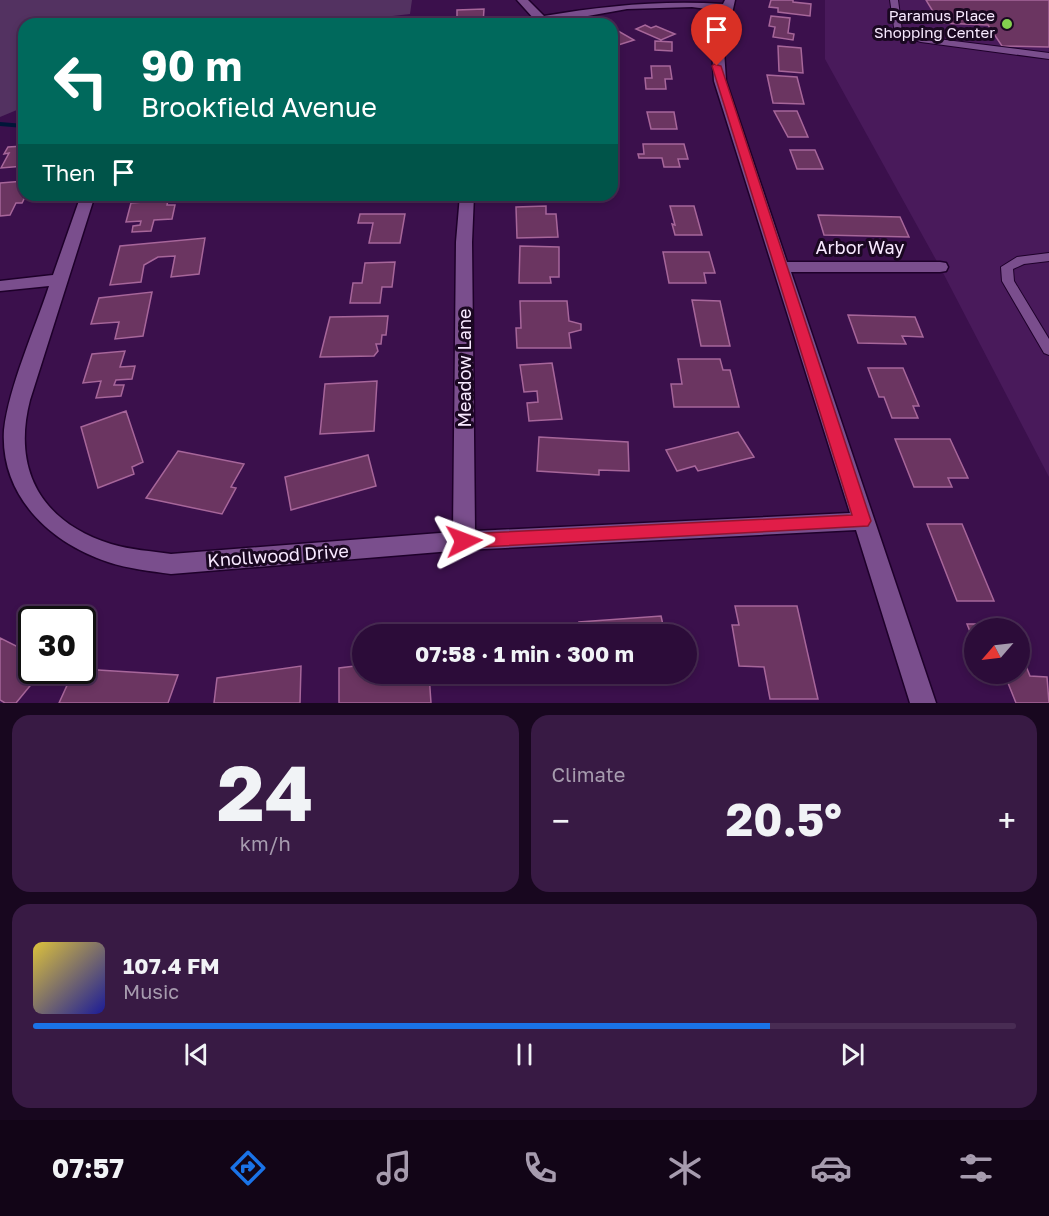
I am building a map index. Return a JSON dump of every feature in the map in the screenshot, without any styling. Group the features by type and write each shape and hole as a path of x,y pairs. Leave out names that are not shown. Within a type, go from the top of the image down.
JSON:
{"street":[{"path":"522,0 536,18"},
{"path":"561,18 627,6 729,4 720,36 717,66 862,521 923,703"},
{"name":"Knollwood Drive","path":"86,201 20,400 13,429 14,457 23,485 38,508 59,528 90,546 119,555 171,564 464,541 862,521"},
{"name":"Meadow Lane","path":"464,541 464,242 467,201"},
{"name":"Arbor Way","path":"781,267 940,267"},
{"path":"0,286 60,280"}],"lane":[{"path":"894,0 898,32 921,39 1049,56"},
{"path":"1049,257 1021,260 1007,267 1008,281 1049,350"}],"shaded area":[{"path":"0,0 412,0 410,14 375,18 18,18 18,110 0,117"},
{"path":"825,0 1049,0 1049,477 940,267 825,59"}],"building":[{"path":"771,0 793,0 793,2 811,4 810,16 778,12 778,8 769,7"},
{"name":"Paramus Place Shopping Center","path":"926,0 1049,0 1049,47 1002,46 988,25 940,23"},
{"path":"484,9 483,18 457,18 457,10"},
{"path":"771,16 790,18 788,33 794,34 793,40 773,37 775,27 769,26"},
{"path":"645,25 651,28 656,26 675,34 661,40 636,29"},
{"path":"618,31 634,40 618,45"},
{"path":"655,41 672,42 672,51 655,50"},
{"path":"778,46 801,48 803,73 779,71"},
{"path":"651,66 670,66 672,79 665,79 666,89 646,89 645,78 652,78"},
{"path":"767,75 797,77 804,104 773,103"},
{"path":"774,111 797,111 808,137 788,137"},
{"path":"647,112 674,112 677,129 651,129"},
{"path":"643,144 684,144 688,159 678,159 680,167 664,167 662,158 639,158 638,154 644,154"},
{"path":"18,146 18,167 1,168 9,153 4,154 8,147"},
{"path":"790,150 815,150 823,169 797,169"},
{"path":"18,182 18,201 23,201 16,203 10,215 0,216 0,183"},
{"path":"168,201 167,205 175,205 172,219 154,220 151,231 132,232 133,226 140,225 141,221 126,222 131,203"},
{"path":"546,206 546,214 556,214 558,237 517,238 516,207"},
{"path":"670,206 694,206 702,235 675,235"},
{"path":"360,214 405,214 400,243 369,243 373,223 358,223"},
{"path":"818,215 900,217 909,237 824,235"},
{"path":"205,238 199,274 171,277 175,256 158,257 144,265 141,282 110,285 120,246"},
{"path":"520,246 559,247 559,277 550,277 551,283 519,283"},
{"path":"663,252 709,252 715,273 704,273 706,283 669,283"},
{"path":"395,262 392,287 382,287 380,303 350,303 353,283 362,283 365,263"},
{"path":"152,292 143,336 115,339 119,322 91,324 99,298"},
{"path":"692,300 720,301 730,346 701,346"},
{"path":"520,301 567,301 569,321 581,324 581,330 569,333 571,348 517,348 516,328 521,328"},
{"path":"848,315 915,317 923,337 902,336 906,344 858,343"},
{"path":"388,316 386,335 382,335 381,344 376,344 378,351 374,356 320,357 330,317"},
{"path":"125,351 120,367 135,366 132,379 116,380 114,385 124,385 121,396 96,398 101,381 83,383 92,354"},
{"path":"678,359 720,359 723,370 730,370 739,407 674,407 671,384 682,384"},
{"path":"552,363 562,419 529,421 527,403 538,402 537,391 524,392 520,365"},
{"path":"868,368 903,368 919,406 913,406 918,418 892,418 884,397 879,397"},
{"path":"377,381 374,431 320,434 325,384"},
{"path":"126,411 143,462 132,467 134,474 98,488 81,427"},
{"path":"738,432 754,457 698,471 695,466 677,471 666,450"},
{"path":"539,437 628,442 629,471 599,470 599,475 537,471"},
{"path":"895,439 950,439 968,478 948,478 952,487 914,487"},
{"path":"178,451 244,464 231,487 236,488 222,514 146,498"},
{"path":"368,455 376,486 291,510 285,477"},
{"path":"927,524 962,524 994,601 957,601"},
{"path":"735,606 797,606 818,699 770,699 764,667 739,666 732,625 739,625"},
{"path":"661,616 663,624 579,624 579,622"},
{"path":"0,638 18,647 18,684 32,684 16,703 5,703 0,700"},
{"path":"301,666 300,703 214,703 217,678"},
{"path":"352,666 352,684 430,684 431,703 339,703 339,668"},
{"path":"96,670 178,675 168,703 59,703 68,684 96,684"},
{"path":"1030,676 1047,677 1049,703 1016,703 1008,684 1030,684"}],"waterway":[{"path":"0,124 18,126"}],"place":[{"name":"Paramus Place Shopping Center","path":"1007,24"}],"route":[{"path":"464,541 862,521 717,66"}]}
